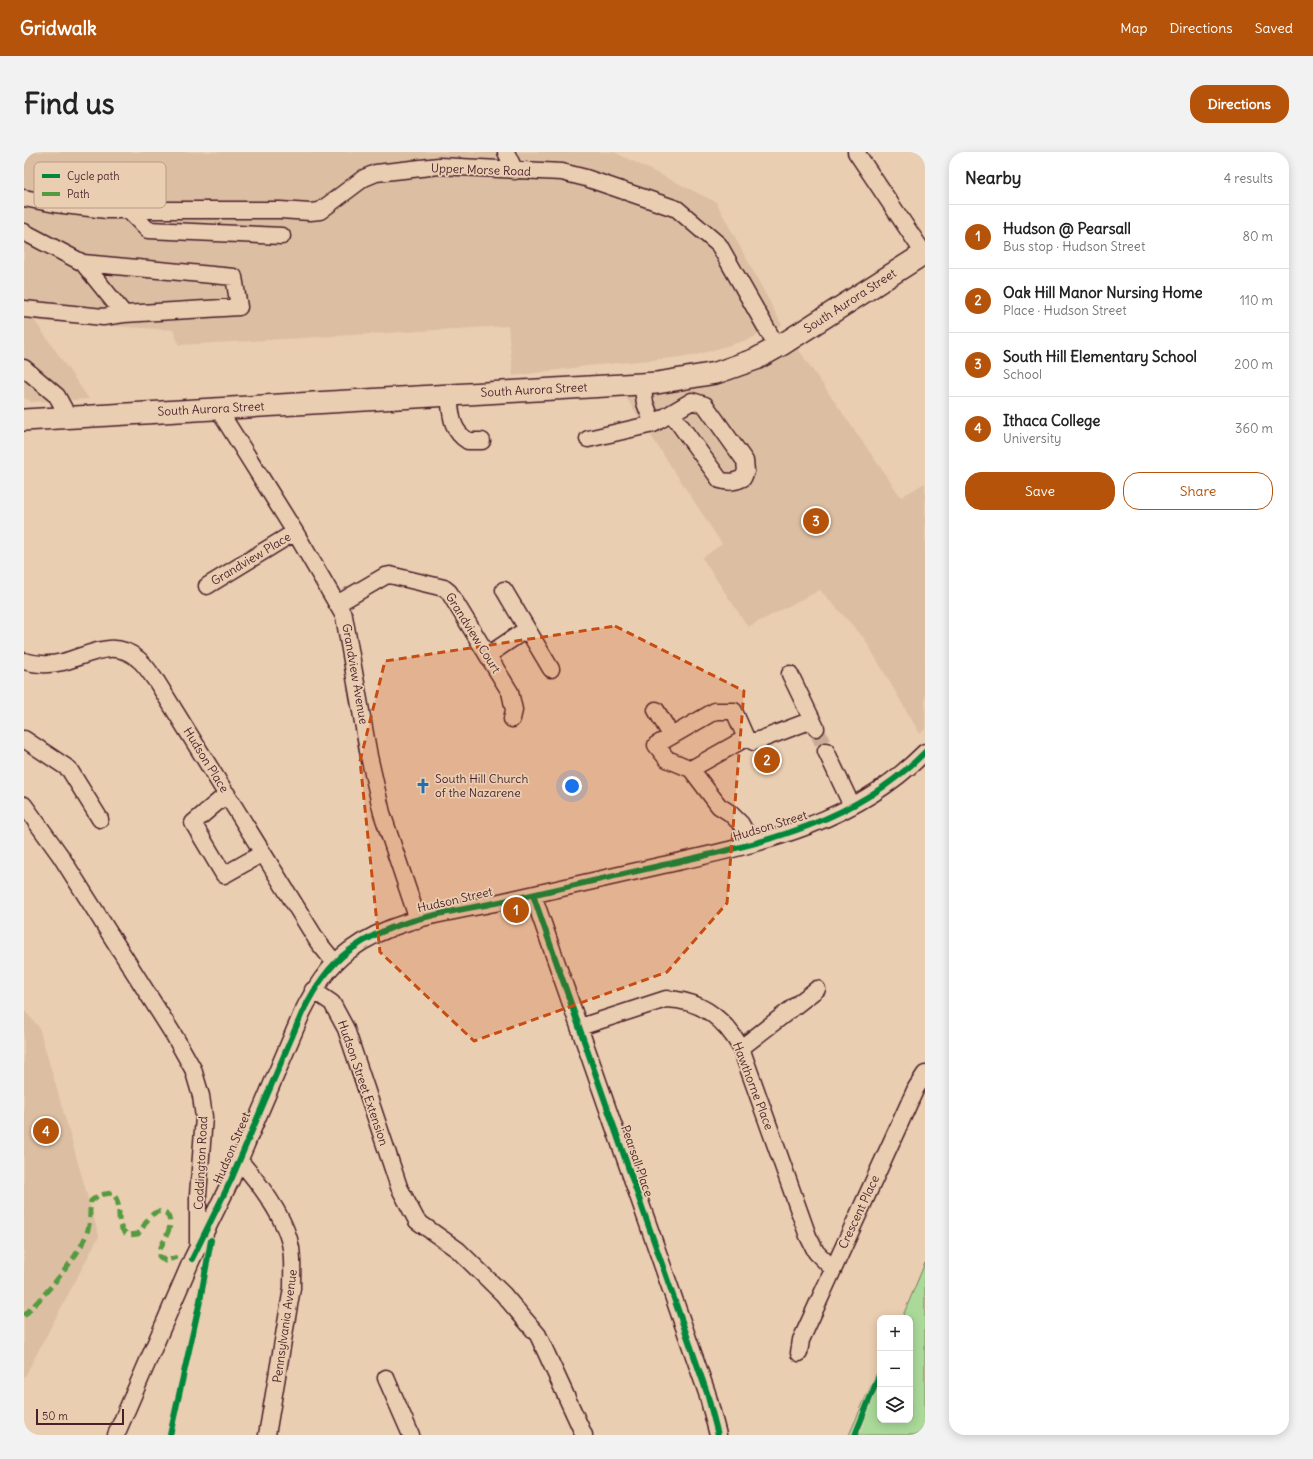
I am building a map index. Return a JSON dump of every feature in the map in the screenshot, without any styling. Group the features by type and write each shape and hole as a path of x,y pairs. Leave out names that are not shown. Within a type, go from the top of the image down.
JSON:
{"main road":[{"name":"South Aurora Street","path":"24,420 642,384 716,373 756,358 777,347 925,254"}],"street":[{"path":"507,152 515,171"},
{"path":"856,152 925,254"},
{"name":"Upper Morse Road","path":"90,208 107,210 310,212 320,211 364,178 376,172 439,166 515,171 562,172 586,178 677,209 719,246 777,347"},
{"name":"Upper Morse Road","path":"24,198 34,200"},
{"path":"128,210 148,230 282,236"},
{"path":"24,232 83,263 234,277 239,307 124,314 102,317 24,309"},
{"path":"83,263 124,314"},
{"path":"24,368 57,396 63,404 69,418"},
{"path":"642,384 645,403 653,424"},
{"path":"449,395 453,425 456,431 468,441 482,441"},
{"path":"588,439 653,424 692,401 705,405 745,461 746,472 743,478 736,482 720,480 672,414"},
{"name":"Grandview Avenue","path":"218,409 295,532 344,616 369,756 382,813 418,920"},
{"name":"Grandview Place","path":"207,586 295,532"},
{"name":"Grandview Court","path":"337,604 385,576 390,575 444,588 449,592 510,692 514,710 512,719"},
{"path":"504,590 551,669"},
{"path":"488,655 527,629"},
{"name":"Hudson Place","path":"24,661 53,664 103,648 114,648 129,653 138,659 158,682 318,942 335,963"},
{"path":"752,844 741,824 730,813 719,806 691,769 667,759 656,745 715,711 734,712 746,738 754,742 814,724 790,674"},
{"path":"656,710 671,735"},
{"path":"24,738 69,769 100,819"},
{"path":"691,769 746,738"},
{"path":"826,752 852,806"},
{"name":"Hudson Street","path":"198,1248 239,1160 313,990 335,963 349,950 367,939 394,927 418,920 752,844 798,830 875,794 895,779 925,752"},
{"path":"227,794 192,823 224,874 263,853"},
{"name":"Coddington Road","path":"24,806 60,854 171,1031 193,1069 201,1096 204,1117 198,1195 198,1248 164,1321 116,1435"},
{"name":"Pearsall Place","path":"533,895 706,1393 718,1435"},
{"path":"741,1048 817,989"},
{"name":"Hudson Street Extension","path":"313,990 332,1003 346,1028 399,1187 417,1221 458,1250 503,1294 538,1335 584,1435"},
{"name":"Hawthorne Place","path":"580,1028 666,999 693,1003 714,1016 727,1028 741,1048 808,1236 816,1252 833,1269"},
{"name":"Crescent Place","path":"799,1353 801,1340 833,1269 913,1095 925,1074"},
{"name":"Pennsylvania Avenue","path":"239,1160 278,1214 287,1231 293,1264 292,1288 276,1395 267,1435"},
{"path":"386,1378 411,1435"},
{"path":"276,1395 278,1435"}],"highlighted area":[{"path":"615,626 744,691 727,903 667,972 474,1041 380,952 360,761 385,661"}],"shaded area":[{"path":"24,152 614,152 716,202 782,325 747,340 693,356 587,366 513,376 508,326 179,345 173,330 35,321 89,399 32,402 24,398"},
{"path":"796,346 901,497 925,483 925,729 920,734 864,638 820,590 748,627 702,558 722,544 623,393 721,385"},
{"path":"24,1010 39,1027 99,1236 24,1378"}],"green space":[{"path":"925,1263 925,1435 849,1435 877,1372 877,1423 913,1423 913,1315 903,1315"}],"tunnel":[{"path":"816,728 826,751"}],"marked path":[{"path":"24,1316 61,1275 78,1251 89,1226 91,1201 99,1195 112,1193 116,1198 121,1227 129,1235 138,1234 149,1218 156,1212 166,1213 170,1224 159,1256 165,1261 177,1257"}],"cycle path":[{"path":"192,1259 231,1180 311,995 328,971 350,950 366,939 401,924 439,914 495,903 695,858 767,840 834,815 866,798 897,777 925,752"},
{"path":"533,895 707,1393 718,1435"},
{"path":"170,1435 200,1301 211,1240"},
{"path":"855,1435 877,1380"}],"place":[{"name":"South Hill Elementary School","path":"816,521"},
{"name":"Oak Hill Manor Nursing Home","path":"767,760"},
{"name":"South Hill Church of the Nazarene","path":"423,786"},
{"name":"Hudson @ Pearsall","path":"516,910"},
{"name":"Ithaca College","path":"46,1131"}]}
